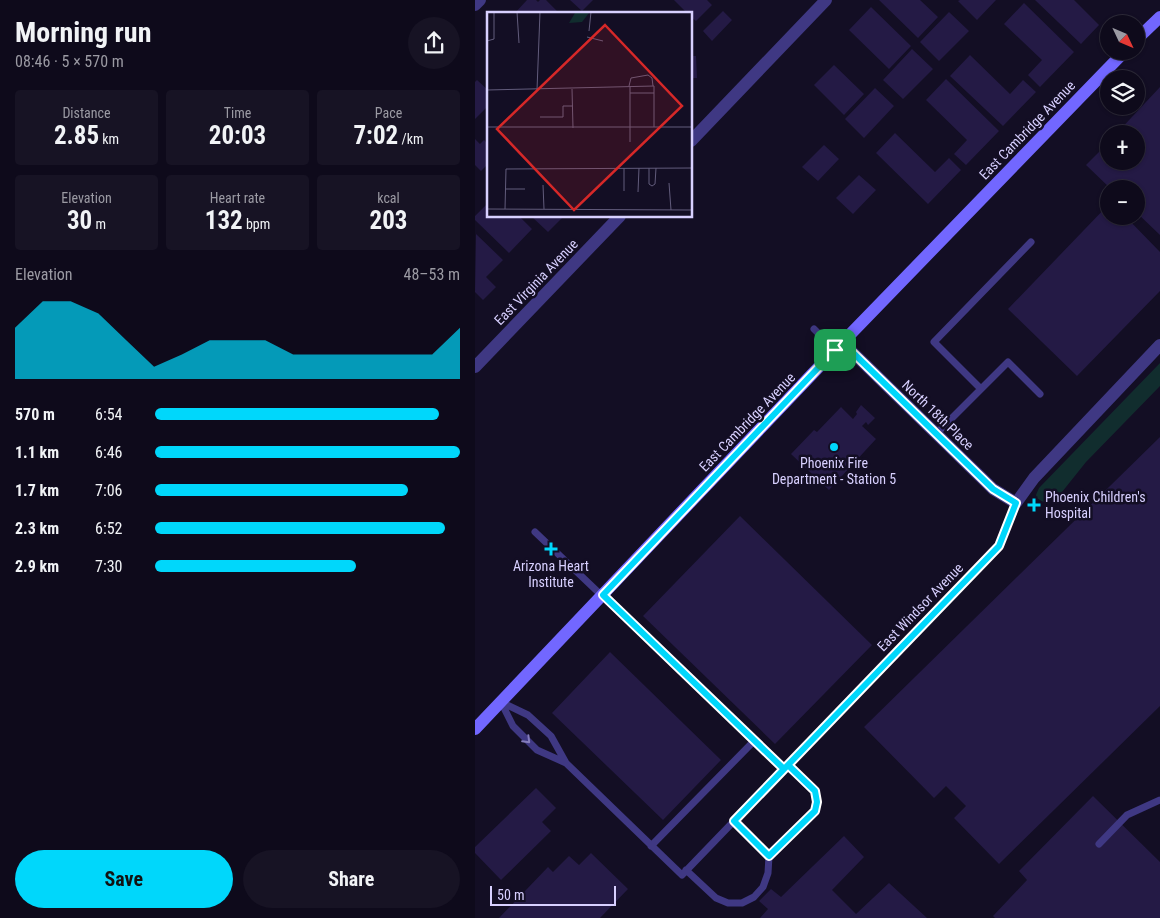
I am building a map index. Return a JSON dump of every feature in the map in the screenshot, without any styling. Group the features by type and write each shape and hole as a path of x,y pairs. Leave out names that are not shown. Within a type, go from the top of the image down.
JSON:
{"street":[{"path":"475,5 480,0"},
{"path":"693,139 826,0"},
{"path":"1145,31 1160,17"},
{"name":"East Cambridge Avenue","path":"475,729 839,347 1116,60"},
{"name":"East Virginia Avenue","path":"475,368 618,218"},
{"name":"East Windsor Avenue","path":"1016,503 1034,478 1160,346"},
{"name":"North 18th Place","path":"839,347 936,434 993,489 1016,503"}],"lane":[{"path":"981,388 934,342 1031,242"},
{"path":"814,329 839,347"},
{"path":"936,434 1008,362 1040,394"},
{"name":"East Windsor Avenue","path":"684,873 999,546 1016,503"},
{"path":"501,702 528,714 551,736 566,763 651,846 716,898 728,903 742,903 754,896 763,887 768,873 769,856 815,811 817,802 815,791 754,741 535,532"},
{"path":"501,702 513,726 537,750 566,763"},
{"path":"651,846 754,741"},
{"path":"1099,844 1127,815 1160,800"},
{"path":"734,821 769,856"}],"green space":[{"path":"1160,363 1160,386 1086,462 1062,492 1043,502 1037,498 1036,495 1039,488"}],"building":[{"path":"527,0 536,0 538,2 546,0 558,12 516,12"},
{"path":"570,0 593,0 582,11"},
{"path":"674,0 707,0 712,5 696,21 693,19 693,12 686,12"},
{"path":"879,0 920,0 938,17 918,38"},
{"path":"996,0 977,20 958,1"},
{"path":"1035,0 1074,0 1099,25 1081,44"},
{"path":"1024,3 1074,52 1040,87 1028,75 1042,60 1004,24"},
{"path":"871,7 911,46 889,69 849,30"},
{"path":"723,11 732,20 712,41 703,31"},
{"path":"949,12 969,31 939,61 920,42"},
{"path":"912,49 933,69 903,99 883,80"},
{"path":"970,55 1010,94 1023,80 1036,92 1003,126 950,76"},
{"path":"693,56 696,56 697,78 693,78"},
{"path":"834,65 864,94 844,115 814,85"},
{"path":"946,79 999,131 966,165 954,154 967,140 926,100"},
{"path":"477,80 487,89 487,107 475,119 475,82"},
{"path":"1160,87 1160,235 1145,221 1145,180 1102,180 1086,165 1100,151 1100,170 1145,170 1145,125 1124,125 1134,115 1145,115 1145,103"},
{"path":"875,88 894,106 864,138 845,119"},
{"path":"895,133 935,172 949,158 961,170 928,204 876,153"},
{"path":"475,139 480,144 484,140 487,143 487,165 481,171 475,165"},
{"path":"824,145 839,159 818,181 802,167"},
{"path":"859,175 876,190 853,214 836,198"},
{"path":"487,204 487,218 521,218 532,229 509,253 475,220 475,216"},
{"path":"1100,213 1100,225 1134,225 1160,252 1160,291 1077,376 1008,309"},
{"path":"533,218 562,218 548,232"},
{"path":"476,234 503,260 486,277 496,287 483,300 475,292"},
{"name":"Phoenix Fire Department - Station 5","path":"861,405 875,418 868,425 866,422 862,426 876,439 829,490 791,454 814,430 817,432 841,407 853,419"},
{"path":"1160,437 1160,706 999,864 954,818 966,806 946,786 934,798 864,727"},
{"path":"740,516 872,645 775,744 643,616"},
{"path":"610,652 721,760 663,820 552,713"},
{"path":"536,788 556,808 542,822 551,831 501,880 475,853 475,847"},
{"path":"1093,796 1160,862 1160,918 995,918 993,916 1027,880 1019,871"},
{"path":"844,836 864,857 832,890 856,914 889,883 927,918 760,918 768,909 759,901 771,889 781,897"},
{"path":"591,853 628,889 600,918 499,918 548,867 553,872 569,856 579,865"}],"place":[{"name":"Phoenix Fire Department - Station 5","path":"834,447"},
{"name":"Phoenix Children's Hospital","path":"1034,505"},
{"name":"Arizona Heart Institute","path":"551,549"}],"route":[{"path":"835,350 603,595 784,769 788,765 815,791 817,802 815,811 769,856 734,821 784,769 830,723 999,546 1016,503 993,489 843,343 835,350"}]}
